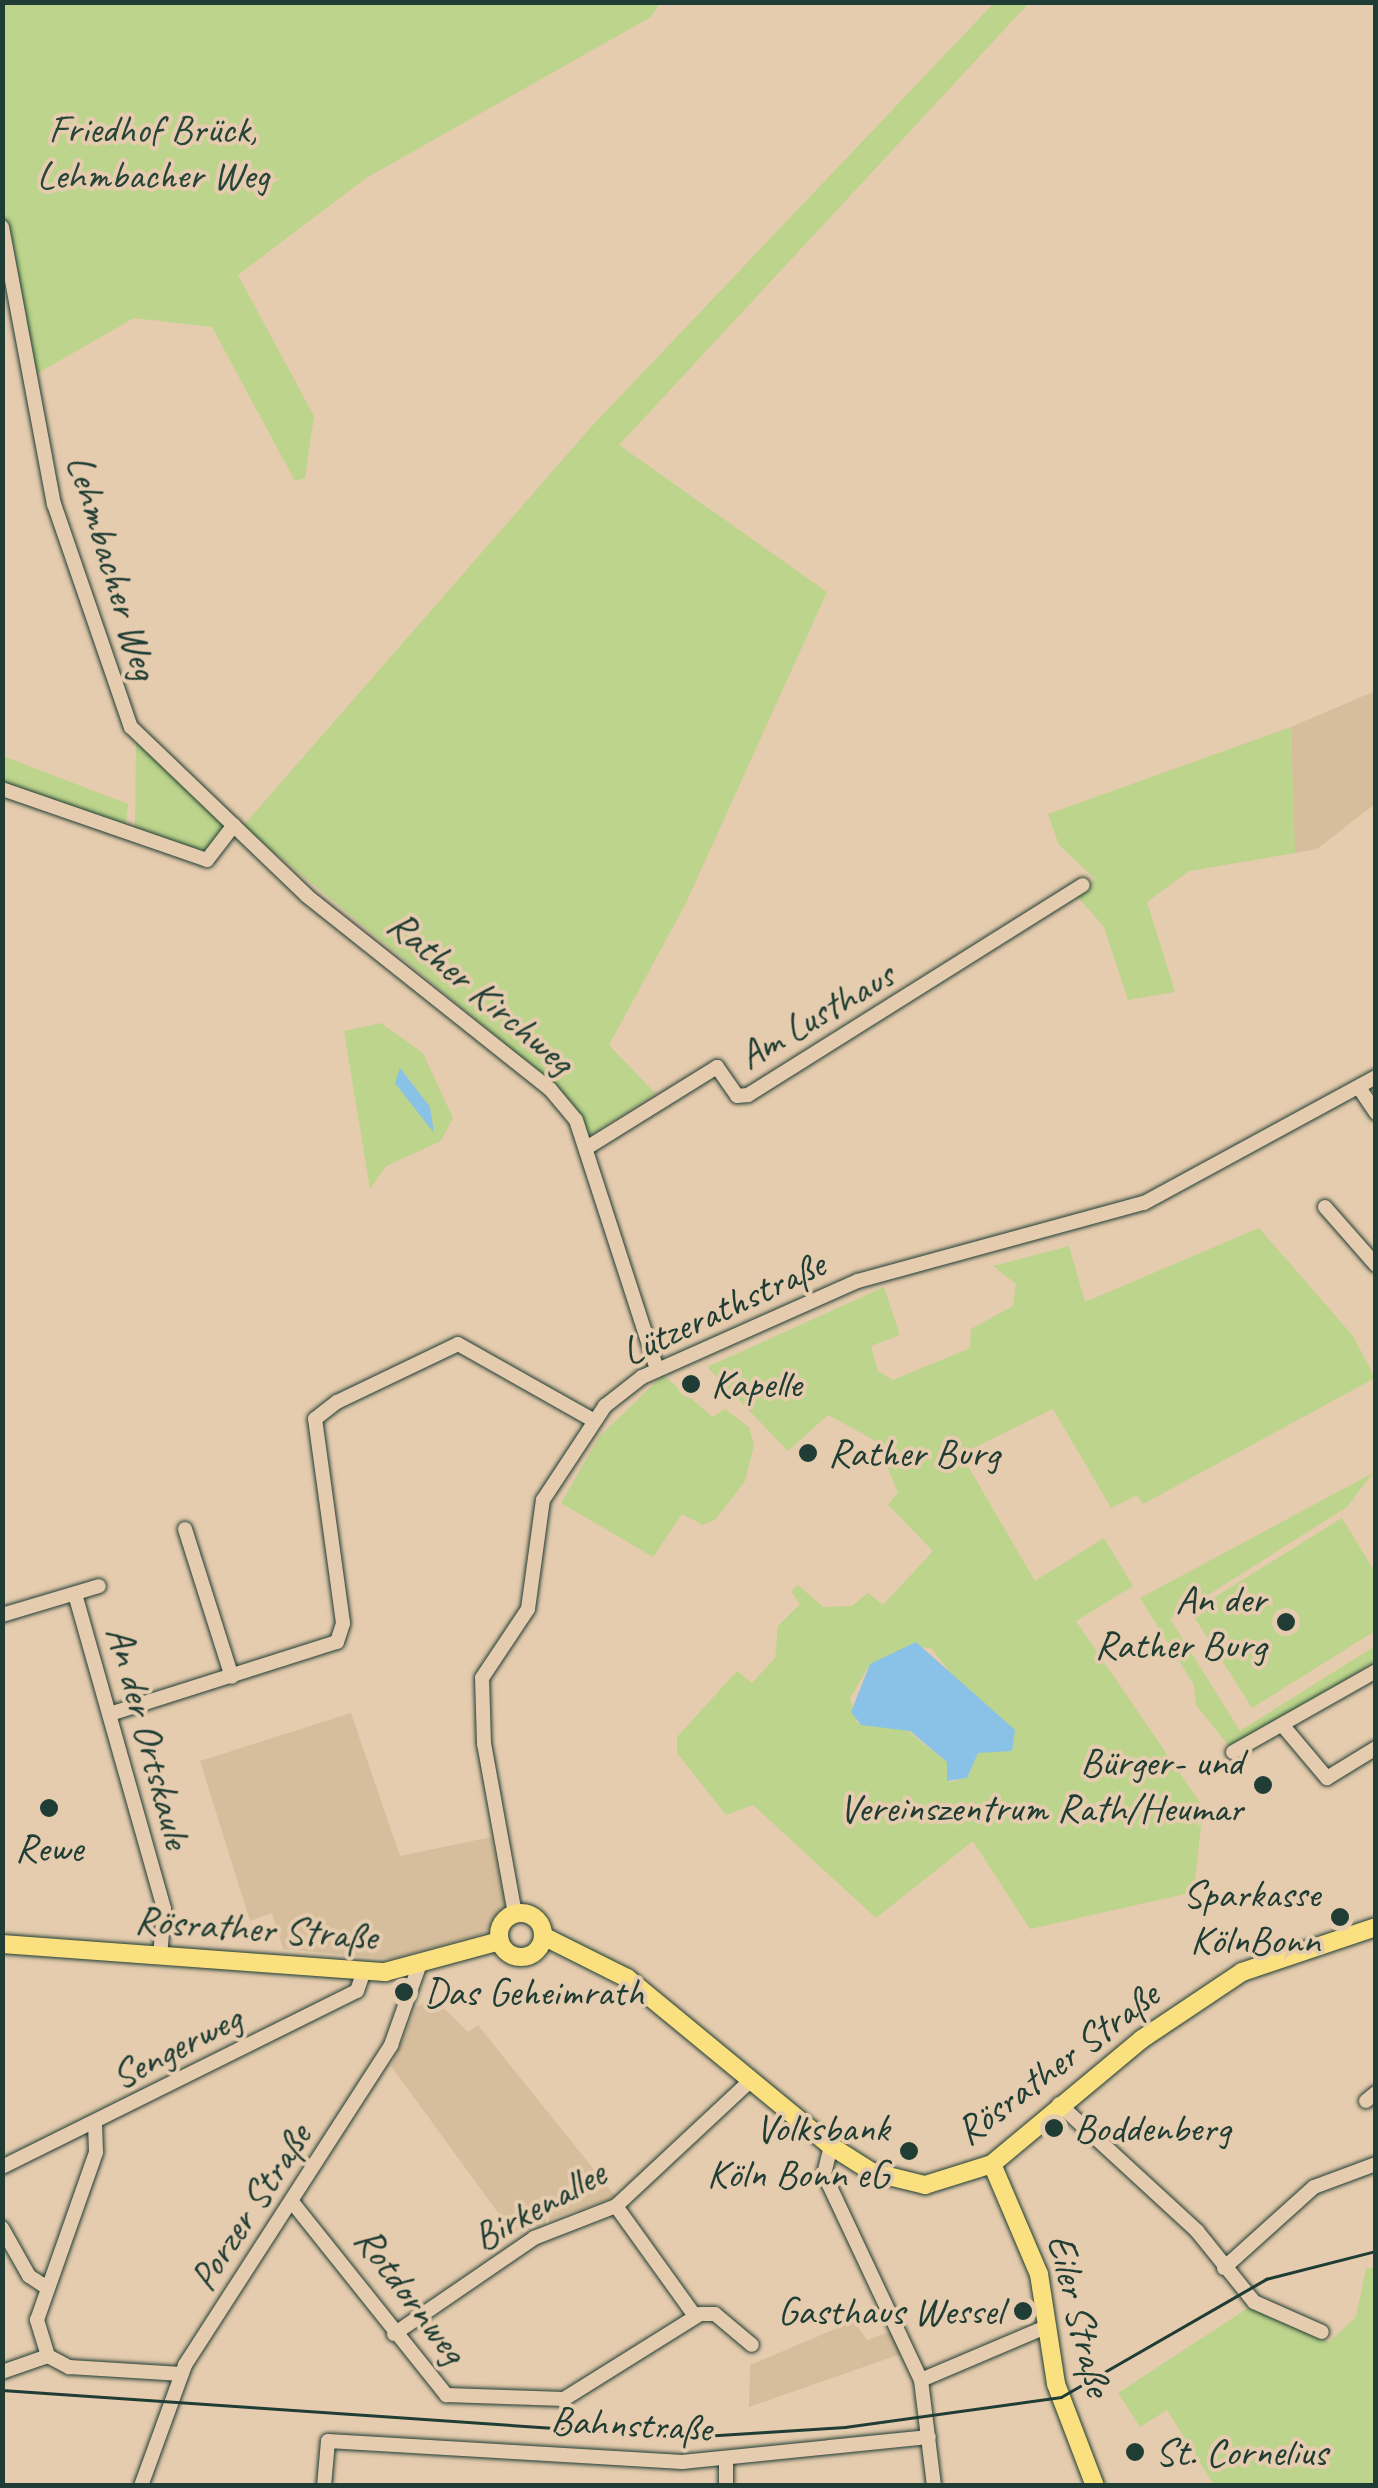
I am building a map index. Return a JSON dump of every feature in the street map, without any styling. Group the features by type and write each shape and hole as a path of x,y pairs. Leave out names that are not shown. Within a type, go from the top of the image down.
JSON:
{"main road":[{"path":"515,1914 535,1918 543,1936 526,1956 500,1940 515,1914"},
{"name":"Rösrather Straße","path":"543,1936 593,1954 830,2146 913,2185 992,2164 1059,2104 1242,1972 1376,1927"},
{"name":"Rösrather Straße","path":"2,1944 364,1971 418,1969 500,1940"},
{"name":"Eiler Straße","path":"992,2164 1039,2274 1056,2384 1095,2486"}],"street":[{"name":"Lehmbacher Weg","path":"2,227 54,504 122,706 146,748 278,862"},
{"path":"2,789 207,860 234,825"},
{"name":"Rather Kirchweg","path":"278,862 307,896 550,1089 588,1147 657,1370"},
{"name":"Am Lusthaus","path":"588,1147 717,1068 737,1096 748,1095 1083,886"},
{"name":"Lützerathstraße","path":"515,1914 483,1734 482,1678 522,1624 543,1500 592,1420 657,1370 858,1281 1116,1214 1360,1089 1376,1077"},
{"path":"1360,1089 1376,1112"},
{"path":"1324,1207 1376,1265"},
{"path":"114,1713 328,1648 343,1634 315,1419 336,1402 458,1344 592,1420"},
{"path":"186,1529 232,1677"},
{"path":"2,1615 99,1586"},
{"name":"An der Ortskaule","path":"75,1594 114,1713 125,1787 164,1908 160,1957"},
{"path":"1232,1752 1376,1671"},
{"path":"1284,1726 1327,1778 1376,1748"},
{"name":"Porzer Straße","path":"141,2486 182,2374 391,2045 418,1969"},
{"name":"Sengerweg","path":"2,2167 94,2126 357,1991 364,1971"},
{"name":"Birkenallee","path":"394,2334 534,2238 616,2206 750,2080"},
{"path":"1059,2104 1197,2232 1254,2302 1322,2332"},
{"path":"94,2126 96,2152 46,2287 36,2337 48,2356 70,2366 182,2374"},
{"path":"830,2146 824,2174 922,2380 934,2486"},
{"path":"1224,2268 1314,2187 1376,2164"},
{"name":"Rotdornweg","path":"293,2203 394,2334 446,2394 547,2402 579,2394 695,2316"},
{"path":"616,2206 695,2316 715,2314 752,2344"},
{"path":"2,2228 29,2276 46,2287"},
{"path":"922,2380 1046,2327"},
{"path":"2,2372 48,2356"},
{"name":"Bahnstraße","path":"324,2486 328,2441 726,2461 929,2437"},
{"path":"726,2461 726,2486"}],"shaded area":[{"path":"1375,691 1375,804 1317,849 1295,853 1291,727"},
{"path":"351,1713 400,1856 491,1837 506,1905 486,1933 391,1959 283,1949 272,1913 250,1921 200,1761"},
{"path":"432,1997 468,2032 478,2025 616,2197 512,2232 391,2066 416,2008"},
{"path":"854,2321 867,2340 896,2330 904,2353 749,2407 750,2365"}],"green space":[{"name":"Friedhof Brück, Lehmbacher Weg","path":"2,3 660,3 651,17 366,178 238,275 314,416 305,478 295,481 212,327 134,318 33,376 3,211"},
{"path":"994,3 1029,3 619,445 827,592 686,903 609,1045 656,1094 590,1135 543,1075 243,826 592,426"},
{"path":"1291,727 1295,853 1189,871 1147,902 1175,992 1128,1000 1104,927 1077,896 1095,879 1059,845 1048,814"},
{"path":"136,740 222,819 227,829 208,852 135,829"},
{"path":"3,756 128,804 126,826 3,783"},
{"path":"381,1023 423,1053 453,1118 441,1141 386,1166 370,1189 344,1031"},
{"path":"1259,1228 1353,1336 1375,1378 1143,1504 1137,1495 1111,1508 1053,1409 961,1454 1035,1581 1104,1538 1133,1586 1076,1621 1203,1807 1194,1892 1030,1929 973,1841 876,1918 753,1805 726,1815 677,1753 677,1737 737,1671 752,1683 775,1658 778,1626 800,1604 791,1591 798,1585 823,1607 852,1606 868,1593 883,1605 933,1551 888,1505 898,1492 876,1441 828,1415 788,1451 707,1367 884,1287 900,1335 871,1346 878,1371 893,1380 970,1348 971,1329 1013,1306 1016,1284 993,1266 1069,1246 1085,1302","holes":["918,1647 931,1648 967,1694 1015,1730 1012,1742 978,1753 967,1778 949,1782 947,1762 904,1728 857,1723 850,1698 870,1664"]},
{"path":"663,1375 713,1417 725,1409 749,1427 754,1445 745,1481 716,1519 703,1525 682,1514 653,1557 561,1503 599,1437"},
{"path":"1373,1473 1347,1507 1170,1619 1240,1731 1375,1646 1375,1661 1233,1751 1196,1705 1194,1685 1140,1598"},
{"name":"An der Rather Burg","path":"1342,1518 1375,1572 1375,1631 1252,1708 1191,1612"},
{"path":"1375,2267 1375,2485 1214,2485 1167,2410 1140,2427 1118,2393 1251,2306 1329,2342 1356,2317 1366,2269"}],"water":[{"path":"400,1068 430,1107 434,1133 395,1083"},
{"path":"916,1642 1015,1730 1012,1751 978,1753 967,1778 947,1781 947,1762 910,1731 861,1725 851,1712 870,1664"}],"tram line":[{"path":"2,2390 687,2437 845,2427 1061,2397 1266,2279 1376,2251"}],"place":[{"name":"Kapelle","path":"691,1384"},
{"name":"Rather Burg","path":"808,1453"},
{"name":"An der Rather Burg","path":"1286,1622"},
{"name":"Bürger- und Vereinszentrum Rath/Heumar","path":"1263,1785"},
{"name":"Rewe","path":"49,1808"},
{"name":"Sparkasse KölnBonn","path":"1340,1917"},
{"name":"Das Geheimrath","path":"404,1992"},
{"name":"Boddenberg","path":"1054,2128"},
{"name":"Volksbank Köln Bonn eG","path":"909,2151"},
{"name":"Gasthaus Wessel","path":"1023,2311"},
{"name":"St. Cornelius","path":"1135,2452"}]}
